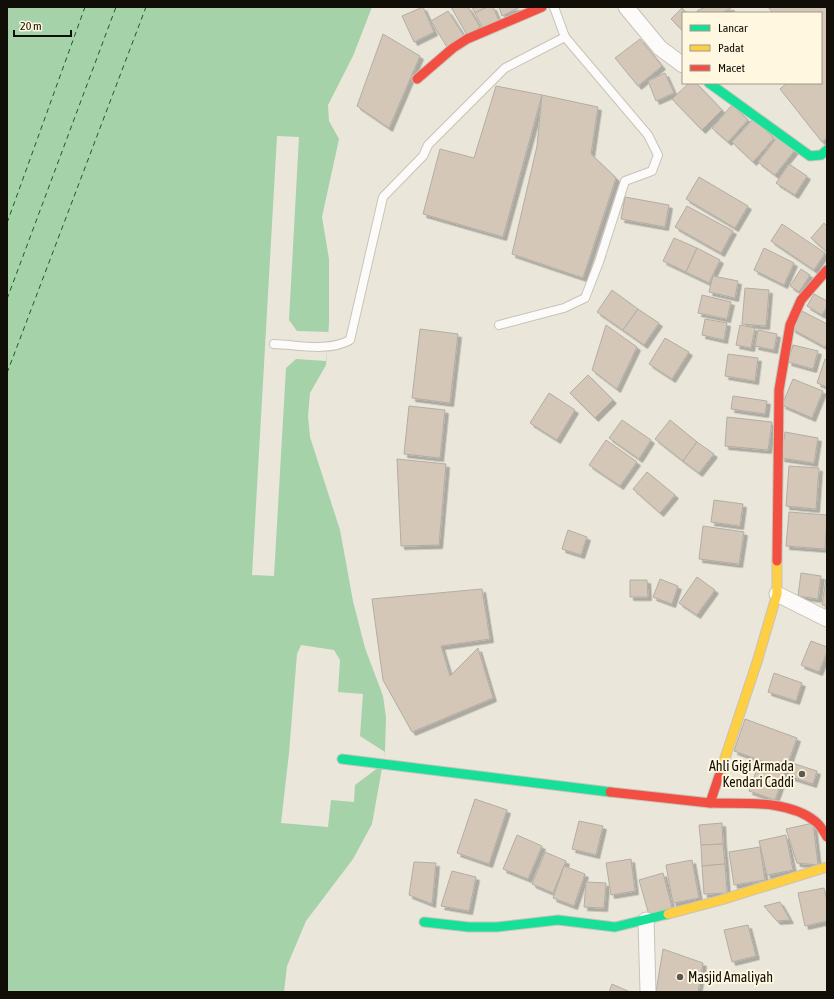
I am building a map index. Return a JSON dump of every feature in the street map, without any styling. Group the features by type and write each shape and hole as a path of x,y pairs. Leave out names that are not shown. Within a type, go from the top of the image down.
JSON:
{"street":[{"path":"417,79 453,48 467,39 542,7"},
{"path":"626,7 660,48 682,64"},
{"path":"710,84 810,156 820,155 827,150"},
{"path":"710,803 757,662 777,594 779,390 790,325 801,300 827,270"},
{"path":"777,594 827,619"},
{"path":"342,759 550,786 710,803 775,806 794,811 814,820 827,837"},
{"path":"424,922 469,927 497,927 558,920 606,927 646,920 720,900 827,867"},
{"path":"646,920 648,992"}],"lane":[{"path":"499,325 564,308 585,298 599,262 625,182 652,171 658,155 648,136 565,37 554,7"},
{"path":"274,344 327,347 340,346 350,340 383,197 422,156 428,145 505,68 565,37"}],"shaded area":[{"path":"7,7 372,7 353,56 328,105 329,121 339,139 322,217 329,259 329,324 326,365 310,393 308,416 310,437 340,530 353,601 365,648 383,696 386,717 385,752 372,824 353,859 306,921 287,966 284,992 7,992"}],"pier":[{"path":"277,136 299,137 289,320 297,331 329,332 326,361 296,359 286,368 274,576 252,575"},
{"path":"301,645 334,650 340,660 338,692 363,694 360,736 385,752 383,764 355,785 354,802 331,800 328,827 281,823 289,753 297,654"}],"building":[{"path":"423,7 434,32 414,42 402,16"},
{"path":"451,7 468,7 480,27 467,35"},
{"path":"472,7 487,7 475,13"},
{"path":"487,7 493,7 499,21 483,29 475,13"},
{"path":"499,7 520,7 502,16"},
{"path":"705,7 731,7 724,12 697,11"},
{"path":"768,7 827,7 827,138 822,142 780,89 786,84 822,84 822,12 772,12"},
{"path":"682,8 686,12 682,12 682,30 671,19"},
{"path":"448,11 464,36 447,47 431,21"},
{"path":"383,34 420,56 389,128 357,106"},
{"path":"640,39 662,66 638,86 615,58"},
{"path":"665,73 674,93 656,101 648,81"},
{"path":"688,84 697,84 722,110 702,130 672,99"},
{"path":"496,86 542,95 503,237 423,214 440,149 474,158"},
{"path":"542,95 598,107 591,154 616,178 583,278 512,254 537,146"},
{"path":"732,105 748,120 728,142 712,128"},
{"path":"753,119 774,138 753,162 732,142"},
{"path":"778,136 795,150 775,175 758,162"},
{"path":"789,164 807,176 795,195 776,183"},
{"path":"699,177 748,206 735,228 686,199"},
{"path":"625,197 669,205 665,227 621,219"},
{"path":"687,206 733,231 721,253 675,227"},
{"path":"824,223 827,226 827,252 811,238"},
{"path":"782,224 825,253 814,270 771,241"},
{"path":"674,238 697,248 686,272 663,261"},
{"path":"697,248 720,260 709,283 686,272"},
{"path":"764,248 794,263 784,285 754,270"},
{"path":"801,269 810,275 799,292 790,286"},
{"path":"713,276 738,281 735,298 709,292"},
{"path":"745,288 769,290 766,326 742,324"},
{"path":"612,290 638,309 623,330 597,312"},
{"path":"814,294 827,301 827,306 822,315 807,306"},
{"path":"702,295 731,302 727,319 698,313"},
{"path":"638,309 659,323 644,345 623,330"},
{"path":"802,311 827,324 827,343 825,347 792,329"},
{"path":"705,319 727,323 724,340 702,335"},
{"path":"606,325 637,347 617,389 592,370"},
{"path":"740,325 755,328 751,348 736,345"},
{"path":"420,329 458,334 450,403 412,398"},
{"path":"758,330 777,334 774,350 755,346"},
{"path":"665,338 689,352 672,379 649,364"},
{"path":"793,345 818,351 813,369 788,362"},
{"path":"728,354 758,358 755,381 725,376"},
{"path":"825,359 827,360 827,387 817,383"},
{"path":"588,375 613,400 595,418 570,393"},
{"path":"793,379 823,391 812,418 782,405"},
{"path":"549,393 575,410 557,440 530,423"},
{"path":"733,396 767,401 765,414 731,409"},
{"path":"409,406 445,410 440,458 404,454"},
{"path":"727,417 772,422 768,450 725,446"},
{"path":"622,420 651,440 639,459 609,438"},
{"path":"670,420 697,442 683,461 655,439"},
{"path":"785,432 818,438 814,463 781,458"},
{"path":"606,440 637,462 620,486 589,465"},
{"path":"697,442 714,454 699,473 683,461"},
{"path":"397,459 446,464 439,545 401,546"},
{"path":"789,466 819,468 816,509 786,506"},
{"path":"647,472 675,495 660,513 633,489"},
{"path":"714,500 743,504 740,526 711,522"},
{"path":"789,512 827,515 825,549 786,546"},
{"path":"703,526 744,532 739,564 699,559"},
{"path":"568,530 587,537 581,555 562,549"},
{"path":"801,573 821,576 818,599 798,596"},
{"path":"697,577 715,590 697,615 679,603"},
{"path":"660,579 678,586 672,604 653,597"},
{"path":"827,579 827,606 822,605"},
{"path":"630,580 647,580 648,597 630,597"},
{"path":"482,589 490,639 441,646 450,676 478,648 493,698 412,732 383,680 372,599"},
{"path":"811,641 827,647 827,652 819,672 801,665"},
{"path":"774,673 802,683 796,701 768,692"},
{"path":"745,719 797,738 775,800 749,791 757,769 762,770 765,762 734,751"},
{"name":"Ahli Gigi Armada Kendari Caddi","path":"792,763 817,771 813,784 788,776"},
{"path":"475,799 507,810 489,864 457,853"},
{"path":"579,821 603,826 596,855 572,849"},
{"path":"722,823 723,844 701,845 699,825"},
{"path":"813,823 818,865 797,863 786,829"},
{"path":"517,835 542,846 528,879 503,869"},
{"path":"786,835 793,870 767,875 759,841"},
{"path":"723,844 725,864 702,866 701,845"},
{"path":"760,847 765,880 734,885 729,852"},
{"path":"545,852 566,861 553,893 532,884"},
{"path":"631,859 635,891 611,895 606,863"},
{"path":"692,860 699,898 673,903 666,865"},
{"path":"414,862 436,863 432,904 409,895"},
{"path":"725,864 727,893 704,894 702,866"},
{"path":"564,866 585,874 574,906 553,898"},
{"path":"452,871 476,877 469,911 441,906"},
{"path":"663,873 672,908 649,915 639,880"},
{"path":"586,882 606,883 604,908 584,907"},
{"path":"824,888 827,901 827,921 805,926 798,893"},
{"path":"780,902 790,920 777,921 764,906"},
{"path":"748,925 756,956 732,962 724,930"},
{"name":"Masjid Amaliyah","path":"663,949 703,963 698,992 656,992"},
{"path":"612,984 630,992 609,992"}],"ferry route":[{"path":"7,223 85,7"},
{"path":"7,299 116,7"},
{"path":"7,373 146,7"}],"traffic: fast":[{"path":"710,84 810,156 821,155 827,150"},
{"path":"342,759 610,792"},
{"path":"424,922 469,927 497,927 558,920 615,927 668,914"}],"traffic: slow":[{"path":"719,776 757,662 777,594 777,561"},
{"path":"668,914 721,900 827,867"}],"traffic: jam":[{"path":"417,79 453,48 467,39 542,7"},
{"path":"777,561 779,390 790,325 801,300 827,270"},
{"path":"719,776 710,803 765,804 793,809 816,822 827,837"},
{"path":"610,792 710,803"}],"place":[{"name":"Ahli Gigi Armada Kendari Caddi","path":"802,774"},
{"name":"Masjid Amaliyah","path":"680,977"}]}
